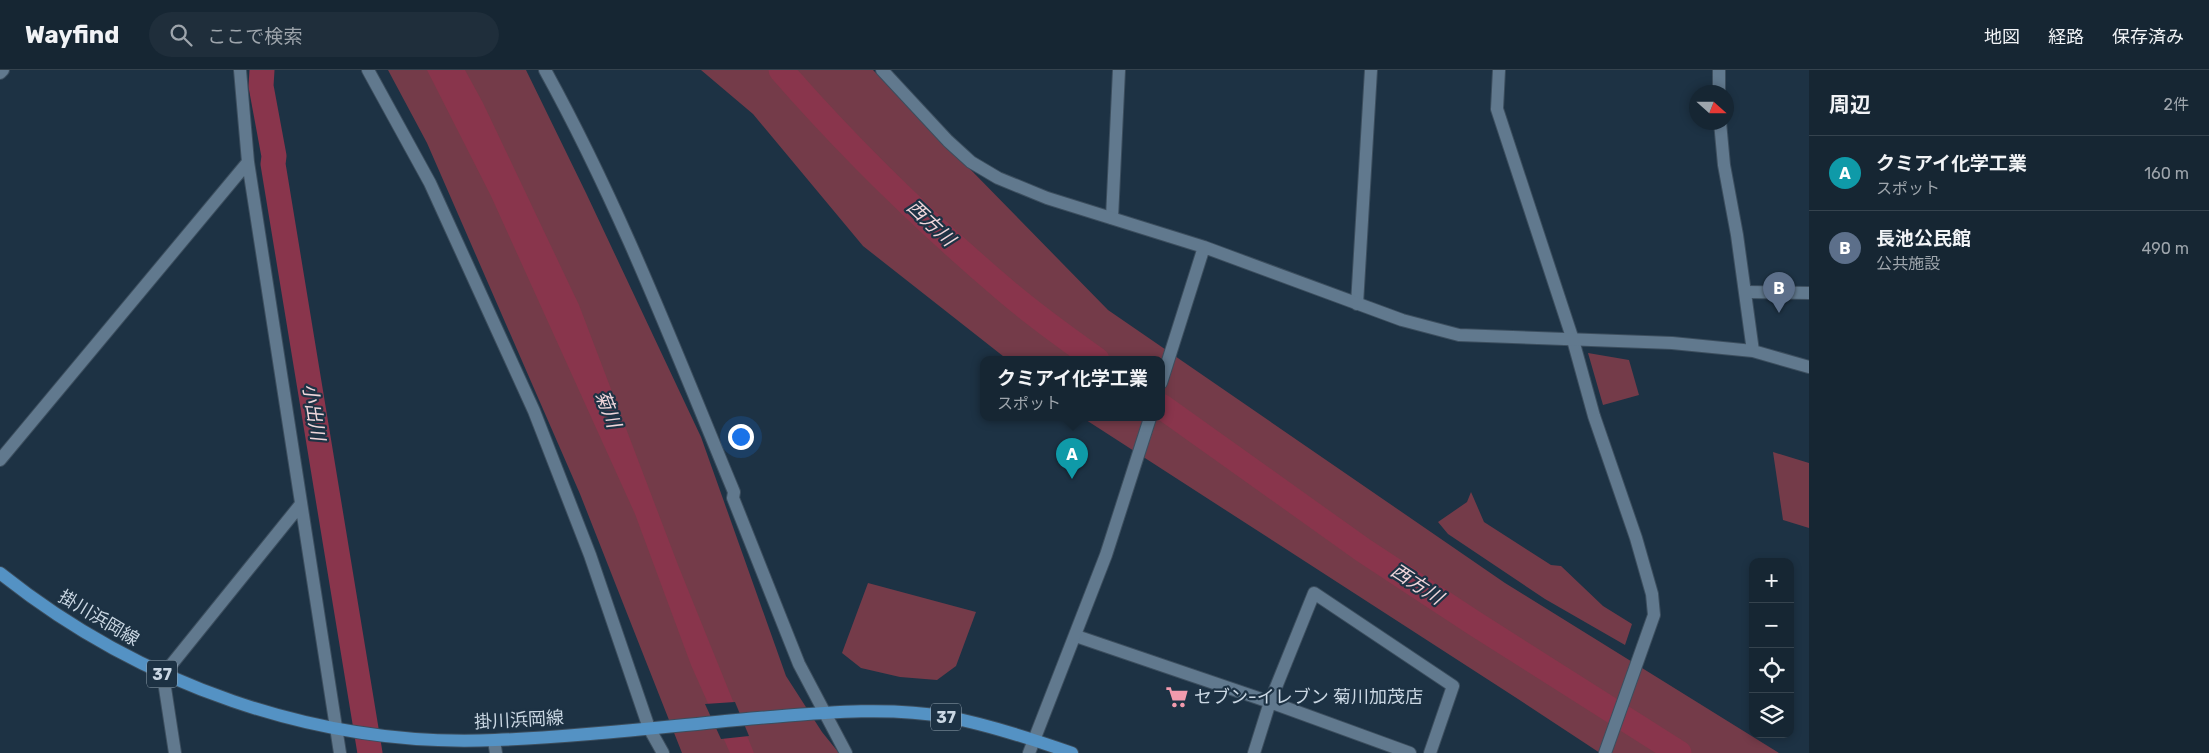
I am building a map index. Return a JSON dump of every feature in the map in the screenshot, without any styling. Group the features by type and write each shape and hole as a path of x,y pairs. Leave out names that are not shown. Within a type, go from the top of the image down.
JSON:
{"main road":[{"name":"掛川浜岡線","path":"0,574 59,616 111,649 163,675 230,701 340,730 380,737 495,747 649,728 820,713 888,712 947,717 1035,740 1072,753"}],"street":[{"path":"0,73 3,70"},
{"path":"240,70 248,162 301,504 340,730 340,753"},
{"path":"368,70 430,183 534,411 590,555 649,728 663,753"},
{"path":"546,70 570,114 618,214 734,492 733,498 799,664 820,713 846,753"},
{"path":"882,70 948,141 971,162 998,178 1048,198 1204,247 1402,320 1459,335 1672,343 1753,351 1809,367"},
{"path":"1112,218 1119,70"},
{"path":"1358,304 1371,70"},
{"path":"1499,70 1497,109 1573,340 1594,416 1636,538 1652,594 1654,615 1605,752"},
{"path":"1718,70 1719,85"},
{"path":"1721,130 1724,165 1746,292 1753,351"},
{"path":"0,460 248,162"},
{"path":"1165,370 1204,247"},
{"path":"1746,292 1809,294"},
{"path":"1029,753 1106,555 1149,421"},
{"path":"175,753 163,675 301,504"},
{"path":"1254,753 1270,702 1314,593 1453,686 1430,753"},
{"path":"1076,636 1270,702 1410,753"}],"shaded area":[{"path":"388,70 526,70 701,437 786,676 822,732 839,753 682,753 580,494 427,143"},
{"path":"701,70 873,70 1108,310 1505,583 1749,734 1749,738 1755,738 1779,753 1600,753 1088,421 1165,421 1165,356 1003,356 863,246 753,114"},
{"path":"1588,353 1629,360 1639,395 1603,405"},
{"path":"1773,452 1809,463 1809,528 1783,520"},
{"path":"1471,492 1484,522 1551,565 1561,566 1603,606 1632,624 1625,645 1545,599 1448,534 1438,522 1467,502"},
{"path":"868,583 976,612 956,666 937,680 900,677 861,668 842,653"}],"water":[{"name":"菊川","path":"427,70 465,70 483,103 579,305 678,565 754,753 730,753 691,665 635,514 491,196"}],"pier":[{"path":"735,702 749,736 721,739 705,704"}],"waterway":[{"name":"小出川","path":"262,70 261,86 274,156 273,164 370,753"},
{"name":"西方川","path":"781,70 861,157 947,239 1028,309 1091,356"},
{"name":"西方川","path":"1165,409 1363,550 1679,753"}],"place":[{"name":"長池公民館","path":"1779,313"},
{"name":"クミアイ化学工業","path":"1072,479"},
{"name":"セブン-イレブン 菊川加茂店","path":"1177,697"}]}
